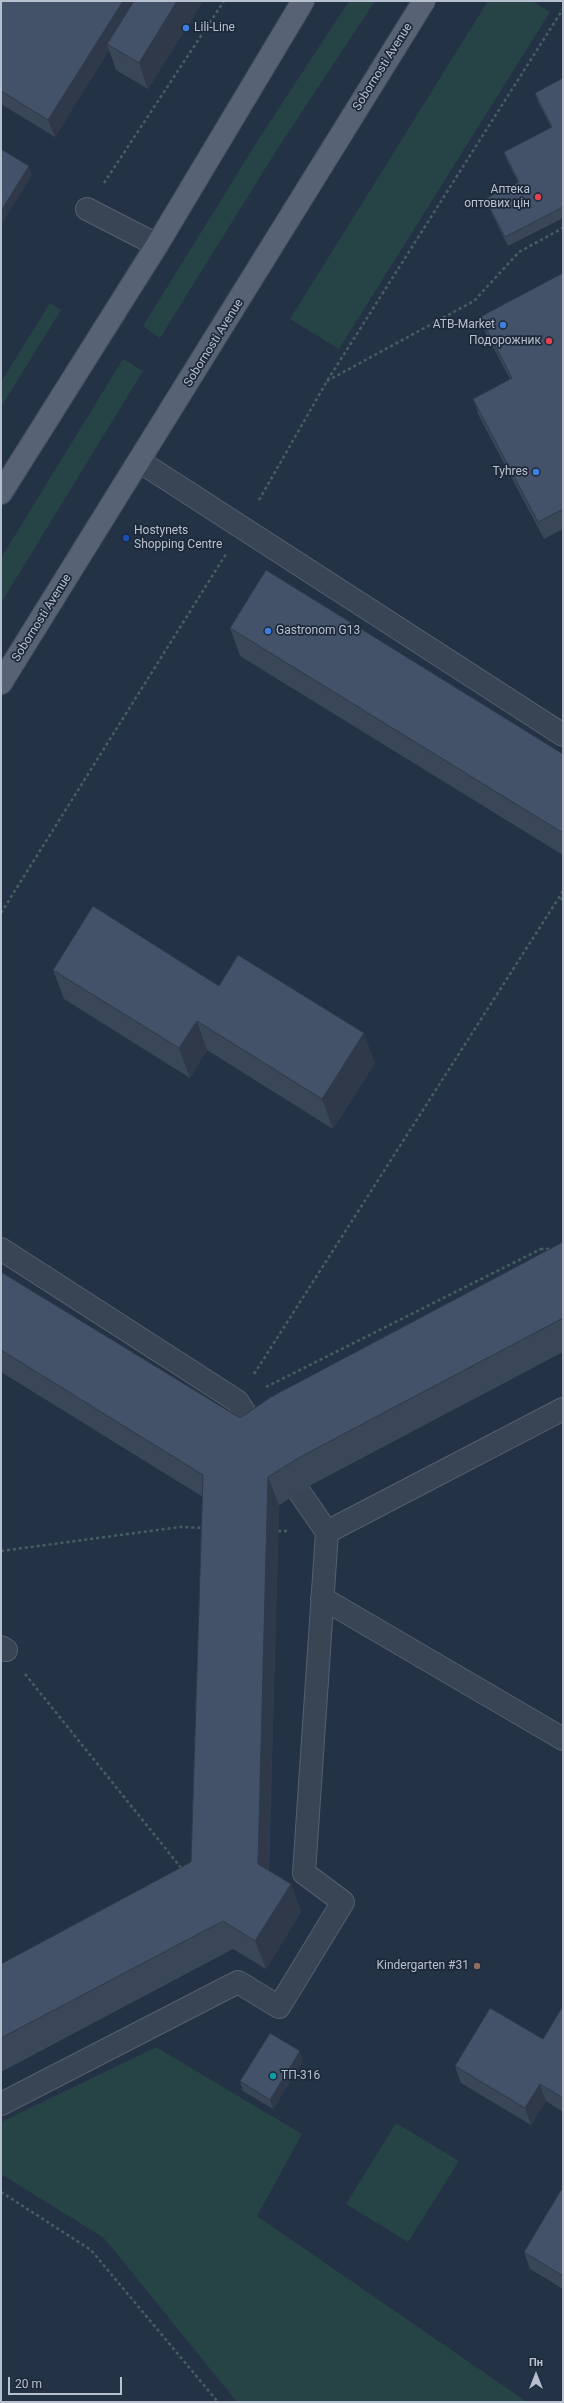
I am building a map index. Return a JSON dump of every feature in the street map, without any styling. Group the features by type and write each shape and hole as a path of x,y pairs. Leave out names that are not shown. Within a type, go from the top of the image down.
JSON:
{"main road":[{"path":"1,493 157,245 303,1"},
{"name":"Sobornosti Avenue","path":"1,684 424,1"}],"street":[{"path":"87,209 157,245"},
{"path":"139,461 563,735"},
{"path":"1,1249 237,1401 262,1438"},
{"path":"327,1532 563,1409"},
{"path":"1,2104 238,1982 278,2007 343,1902 304,1873 327,1532 300,1493"},
{"path":"322,1598 563,1739"}],"path":[{"path":"87,209 224,1"},
{"path":"1,913 243,528 327,381 563,9"},
{"path":"327,381 474,301 519,252 563,228"},
{"path":"237,1401 563,891"},
{"path":"558,899 563,899"},
{"path":"237,1401 541,1249 556,1249"},
{"path":"541,1249 547,1261"},
{"path":"1,1550 180,1527 213,1528"},
{"path":"3,1649 183,1871"},
{"path":"1,2192 91,2250 218,2402"}],"green space":[{"path":"349,1 375,1 278,148 160,338 143,326 260,137"},
{"path":"488,1 532,1 550,12 339,349 290,319"},
{"path":"50,303 61,310 1,407 1,382"},
{"path":"123,359 143,371 1,603 1,558"},
{"path":"156,2047 302,2134 257,2216 527,2402 237,2402 104,2238 1,2174 1,2122"},
{"path":"396,2123 459,2161 408,2242 346,2204"}],"building":[{"path":"1,1 123,1 48,120 1,91"},
{"path":"134,1 177,1 139,63 107,44"},
{"path":"563,78 563,207 505,237 485,199 519,182 504,152 552,127 535,93"},
{"path":"1,149 29,166 1,211"},
{"name":"Tyhres","path":"563,273 563,509 538,522 473,399 512,378 480,317"},
{"path":"266,570 563,754 563,833 230,628"},
{"path":"93,906 219,986 238,955 364,1033 322,1099 197,1021 179,1048 53,970"},
{"path":"563,1242 563,1318 302,1456 268,1477 258,1864 291,1884 255,1941 223,1921 1,2038 1,1964 191,1862 203,1475 1,1350 1,1272 240,1418 271,1397"},
{"path":"563,2006 563,2098 540,2084 525,2108 455,2066 490,2008 543,2039"},
{"name":"ТП-316","path":"270,2033 300,2051 270,2100 240,2081"},
{"path":"561,2190 563,2191 563,2276 524,2252"}],"place":[{"name":"Lili-Line","path":"186,28"},
{"name":"Аптека оптових цін","path":"538,197"},
{"name":"ATB-Market","path":"503,325"},
{"name":"Подорожник","path":"549,341"},
{"name":"Tyhres","path":"536,472"},
{"name":"Hostynets Shopping Centre","path":"126,538"},
{"name":"Gastronom G13","path":"268,631"},
{"name":"Kindergarten #31","path":"477,1966"},
{"name":"ТП-316","path":"273,2076"}]}
